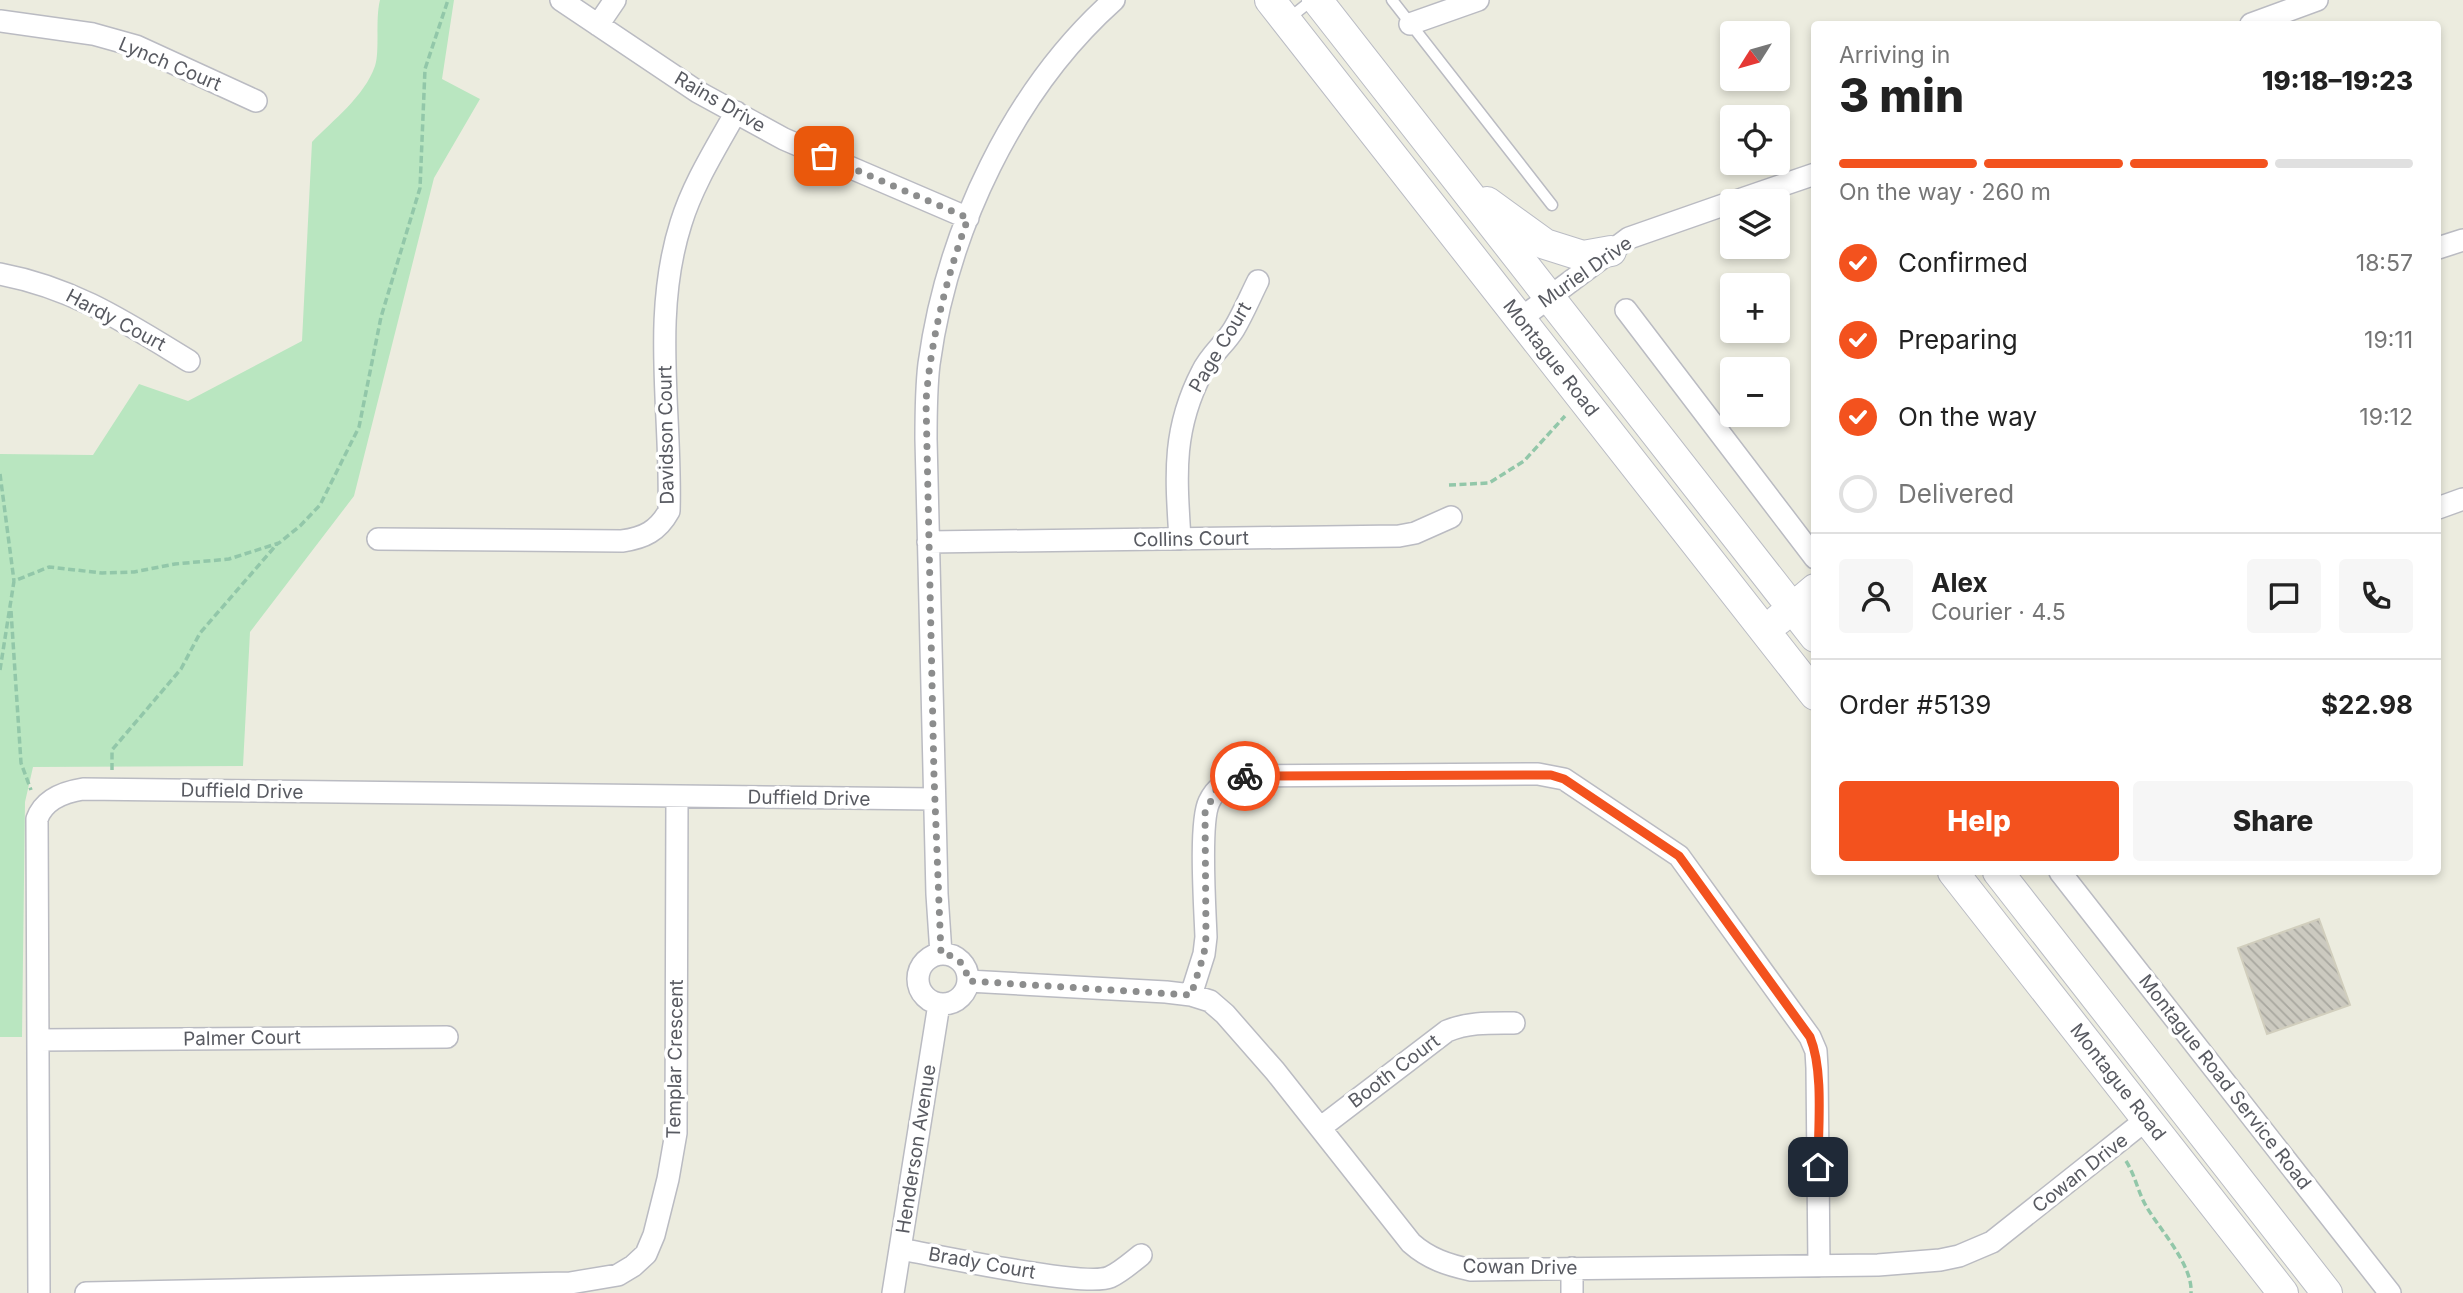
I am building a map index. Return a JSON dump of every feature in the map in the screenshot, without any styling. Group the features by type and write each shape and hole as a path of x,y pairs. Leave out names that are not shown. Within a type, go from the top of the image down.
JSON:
{"main road":[{"path":"1258,0 1279,10"},
{"name":"Montague Road","path":"1315,0 1550,296 1803,598 1811,624"},
{"name":"Montague Road","path":"1279,10 1811,690"},
{"path":"1458,181 1545,244 1583,256 1611,251"},
{"path":"1765,632 1803,598"},
{"name":"Montague Road","path":"1955,875 2283,1293"},
{"name":"Montague Road","path":"2000,875 2327,1293"},
{"path":"2147,1119 2175,1098"}],"street":[{"name":"Rains Drive","path":"561,0 698,92 784,139 968,218"},
{"path":"598,25 615,0"},
{"path":"941,954 934,799 928,542 926,439 929,364 946,282 968,218 1011,128 1042,79 1069,44 1114,0"},
{"path":"1410,24 1478,0"},
{"path":"2264,21 2317,0"},
{"name":"Lynch Court","path":"0,20 93,34 136,46 256,101"},
{"name":"Davidson Court","path":"378,539 622,541 638,539 663,522 669,511 663,332 671,261 681,221 703,172 736,113"},
{"name":"Muriel Drive","path":"1772,189 1811,175"},
{"name":"Muriel Drive","path":"1520,319 1629,238 1720,207"},
{"path":"2441,247 2463,240"},
{"name":"Hardy Court","path":"0,274 26,278 99,306 189,360"},
{"name":"Page Court","path":"1180,539 1176,476 1181,425 1203,370 1233,331 1258,281"},
{"path":"1626,310 1811,553"},
{"path":"2441,507 2463,499"},
{"name":"Collins Court","path":"928,542 1399,536 1415,533 1451,517"},
{"path":"1191,995 1204,954 1206,937 1205,813 1216,790 1228,781 1242,776 1524,774 1551,775 1564,779 1679,856 1810,1037 1816,1051 1818,1068 1819,1266"},
{"name":"Duffield Drive","path":"40,811 65,792 83,789 934,799"},
{"name":"Templar Crescent","path":"86,1293 570,1283 618,1275 634,1266 646,1254 654,1235 676,1133 677,796"},
{"path":"39,1293 37,819 40,811"},
{"name":"Montague Road Service Road","path":"2062,875 2390,1293"},
{"path":"941,954 956,958 963,964 968,981 964,994 958,1000 939,1004 923,995 918,976 922,965 928,959 941,954"},
{"name":"Cowan Drive","path":"968,981 1191,995 1210,1001 1263,1056 1411,1243 1422,1254 1452,1266 1471,1269 1878,1265 1940,1261 1992,1242 2147,1119"},
{"name":"Henderson Avenue","path":"893,1293 939,1004"},
{"name":"Booth Court","path":"1320,1128 1447,1031 1461,1025 1514,1023"},
{"name":"Palmer Court","path":"38,1040 447,1037"},
{"name":"Brady Court","path":"900,1249 1034,1273 1093,1279 1109,1278 1141,1255"},
{"path":"1572,1268 1572,1293"}],"lane":[{"name":"Montague Road","path":"1279,10 1315,0"},
{"path":"1392,0 1552,205"}],"path":[{"path":"113,790 112,750 181,669 200,633 279,542 300,526 320,505 359,427 381,317 420,188 425,69 448,0"},
{"path":"1449,485 1489,483 1524,461 1569,412"},
{"path":"0,474 14,581 0,670"},
{"path":"14,581 49,567 102,573 134,572 175,564 229,559 279,542"},
{"path":"10,603 20,763 40,811"},
{"path":"2116,1144 2134,1172 2144,1203 2182,1261 2191,1293"}],"green space":[{"path":"380,0 454,0 442,79 480,99 434,178 354,496 250,632 243,766 33,767 25,802 22,1037 0,1037 0,454 93,455 139,384 188,401 302,341 312,142 356,98 370,77 376,60"}],"building":[{"path":"2319,919 2350,1005 2267,1034 2238,948"}],"way so far":[{"path":"824,156 968,218 946,282 938,316 929,364 926,401 937,894 941,954 956,958 963,964 968,981 1191,995 1204,954 1206,937 1205,813 1216,790 1228,781 1245,776"}],"route":[{"path":"1245,776 1551,775 1564,779 1679,856 1690,867 1810,1037 1816,1051 1818,1068 1818,1167"}]}
